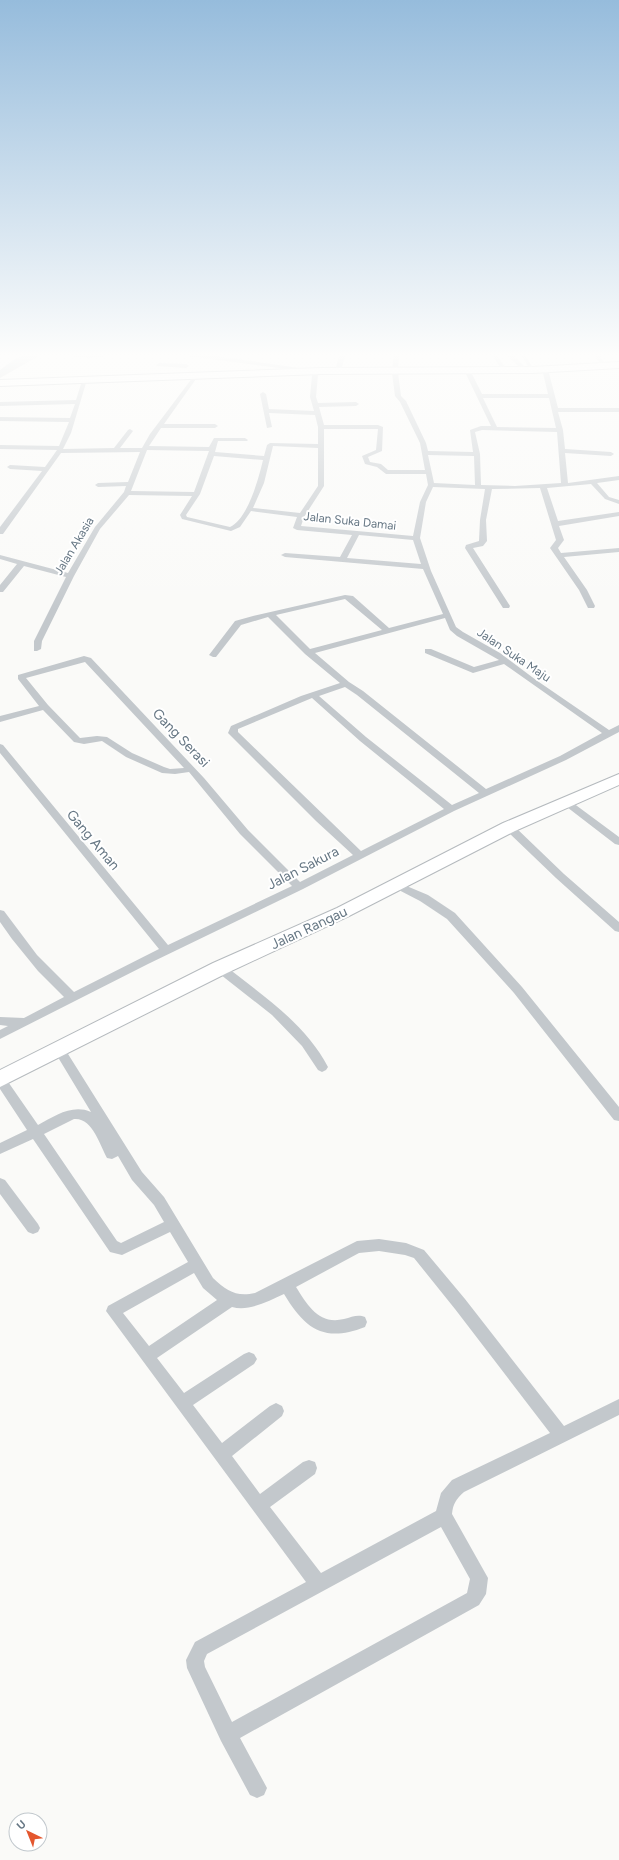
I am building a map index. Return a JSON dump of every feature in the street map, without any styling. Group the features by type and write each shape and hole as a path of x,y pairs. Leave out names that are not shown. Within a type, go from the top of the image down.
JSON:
{"main road":[{"name":"Jalan Rangau","path":"0,1079 220,968 321,922 397,885 509,827 619,779"}],"street":[{"path":"0,532 59,451 65,439"},
{"path":"116,450 124,439"},
{"name":"Jalan Akasia","path":"37,649 38,640 70,576 97,528 127,493 145,449 151,439"},
{"path":"245,440 216,439 214,441 197,494 184,515 184,518 232,529 238,526 249,508 261,483 270,446 273,444 321,446"},
{"name":"Jalan Suka Damai","path":"321,439 321,486 297,525 299,529 416,538"},
{"path":"380,439 379,451 365,456 367,463 379,465 386,472 428,472"},
{"path":"416,538 423,502 430,485 425,453 420,439"},
{"path":"474,439 477,454 478,487"},
{"path":"561,439 565,485"},
{"path":"0,447 59,451"},
{"path":"29,453 145,449 212,451 268,458"},
{"path":"562,451 611,454"},
{"path":"425,453 477,454"},
{"path":"10,467 46,469"},
{"path":"430,485 489,488 543,487 619,478"},
{"path":"593,482 607,498 619,502"},
{"path":"98,485 131,484"},
{"path":"543,487 560,542 554,548 583,590 591,606"},
{"path":"489,488 483,520 483,541 480,544 471,545 469,548 506,606"},
{"path":"127,493 197,494"},
{"path":"249,508 261,511 303,515"},
{"path":"555,524 619,514"},
{"path":"342,561 356,534"},
{"name":"Jalan Suka Maju","path":"416,538 426,567 447,615 456,631 505,661 608,733"},
{"path":"560,555 619,550"},
{"path":"285,556 426,567"},
{"path":"0,557 70,576"},
{"path":"0,590 22,563"},
{"path":"212,655 238,623 347,597 388,631"},
{"path":"271,615 308,652 346,684 485,793"},
{"path":"308,652 447,615"},
{"path":"428,651 473,670 505,661"},
{"name":"Gang Serasi","path":"45,707 21,677 84,659 88,660 191,769 244,832 299,887"},
{"path":"346,684 313,695 234,728 233,733 320,819 360,855"},
{"path":"313,695 363,739 451,809"},
{"path":"0,719 45,707 77,740 83,742 99,738 107,740 128,755 142,760 163,771 176,772 191,769"},
{"name":"Jalan Sakura","path":"0,1035 166,950 299,887 451,809 563,758 619,728"},
{"name":"Gang Aman","path":"0,747 166,950"},
{"path":"566,802 619,842"},
{"path":"509,827 560,876 619,928"},
{"path":"397,885 424,898 451,916 518,990 619,1116"},
{"path":"0,914 48,976 72,997"},
{"path":"220,968 276,1012 306,1044 322,1067"},
{"path":"0,1021 25,1022"},
{"path":"60,1049 137,1176 159,1201 208,1283 217,1293 229,1300 245,1303 287,1285 357,1247 379,1245 413,1250 423,1258 460,1304 562,1436"},
{"path":"0,1079 115,1248 122,1249 131,1246 173,1224"},
{"path":"0,1149 72,1114 82,1113 93,1120 112,1154"},
{"path":"0,1184 33,1228"},
{"path":"197,1264 113,1311 318,1584"},
{"path":"287,1285 309,1316 318,1324 329,1328 360,1322"},
{"path":"147,1356 229,1300"},
{"path":"183,1403 249,1359"},
{"path":"228,1734 473,1599 478,1588 479,1578 444,1516 444,1505 451,1493 458,1486 619,1407"},
{"path":"221,1454 276,1411"},
{"path":"259,1505 309,1468"},
{"path":"257,1788 228,1734 196,1668 195,1660 197,1653 201,1648 444,1516"}]}
